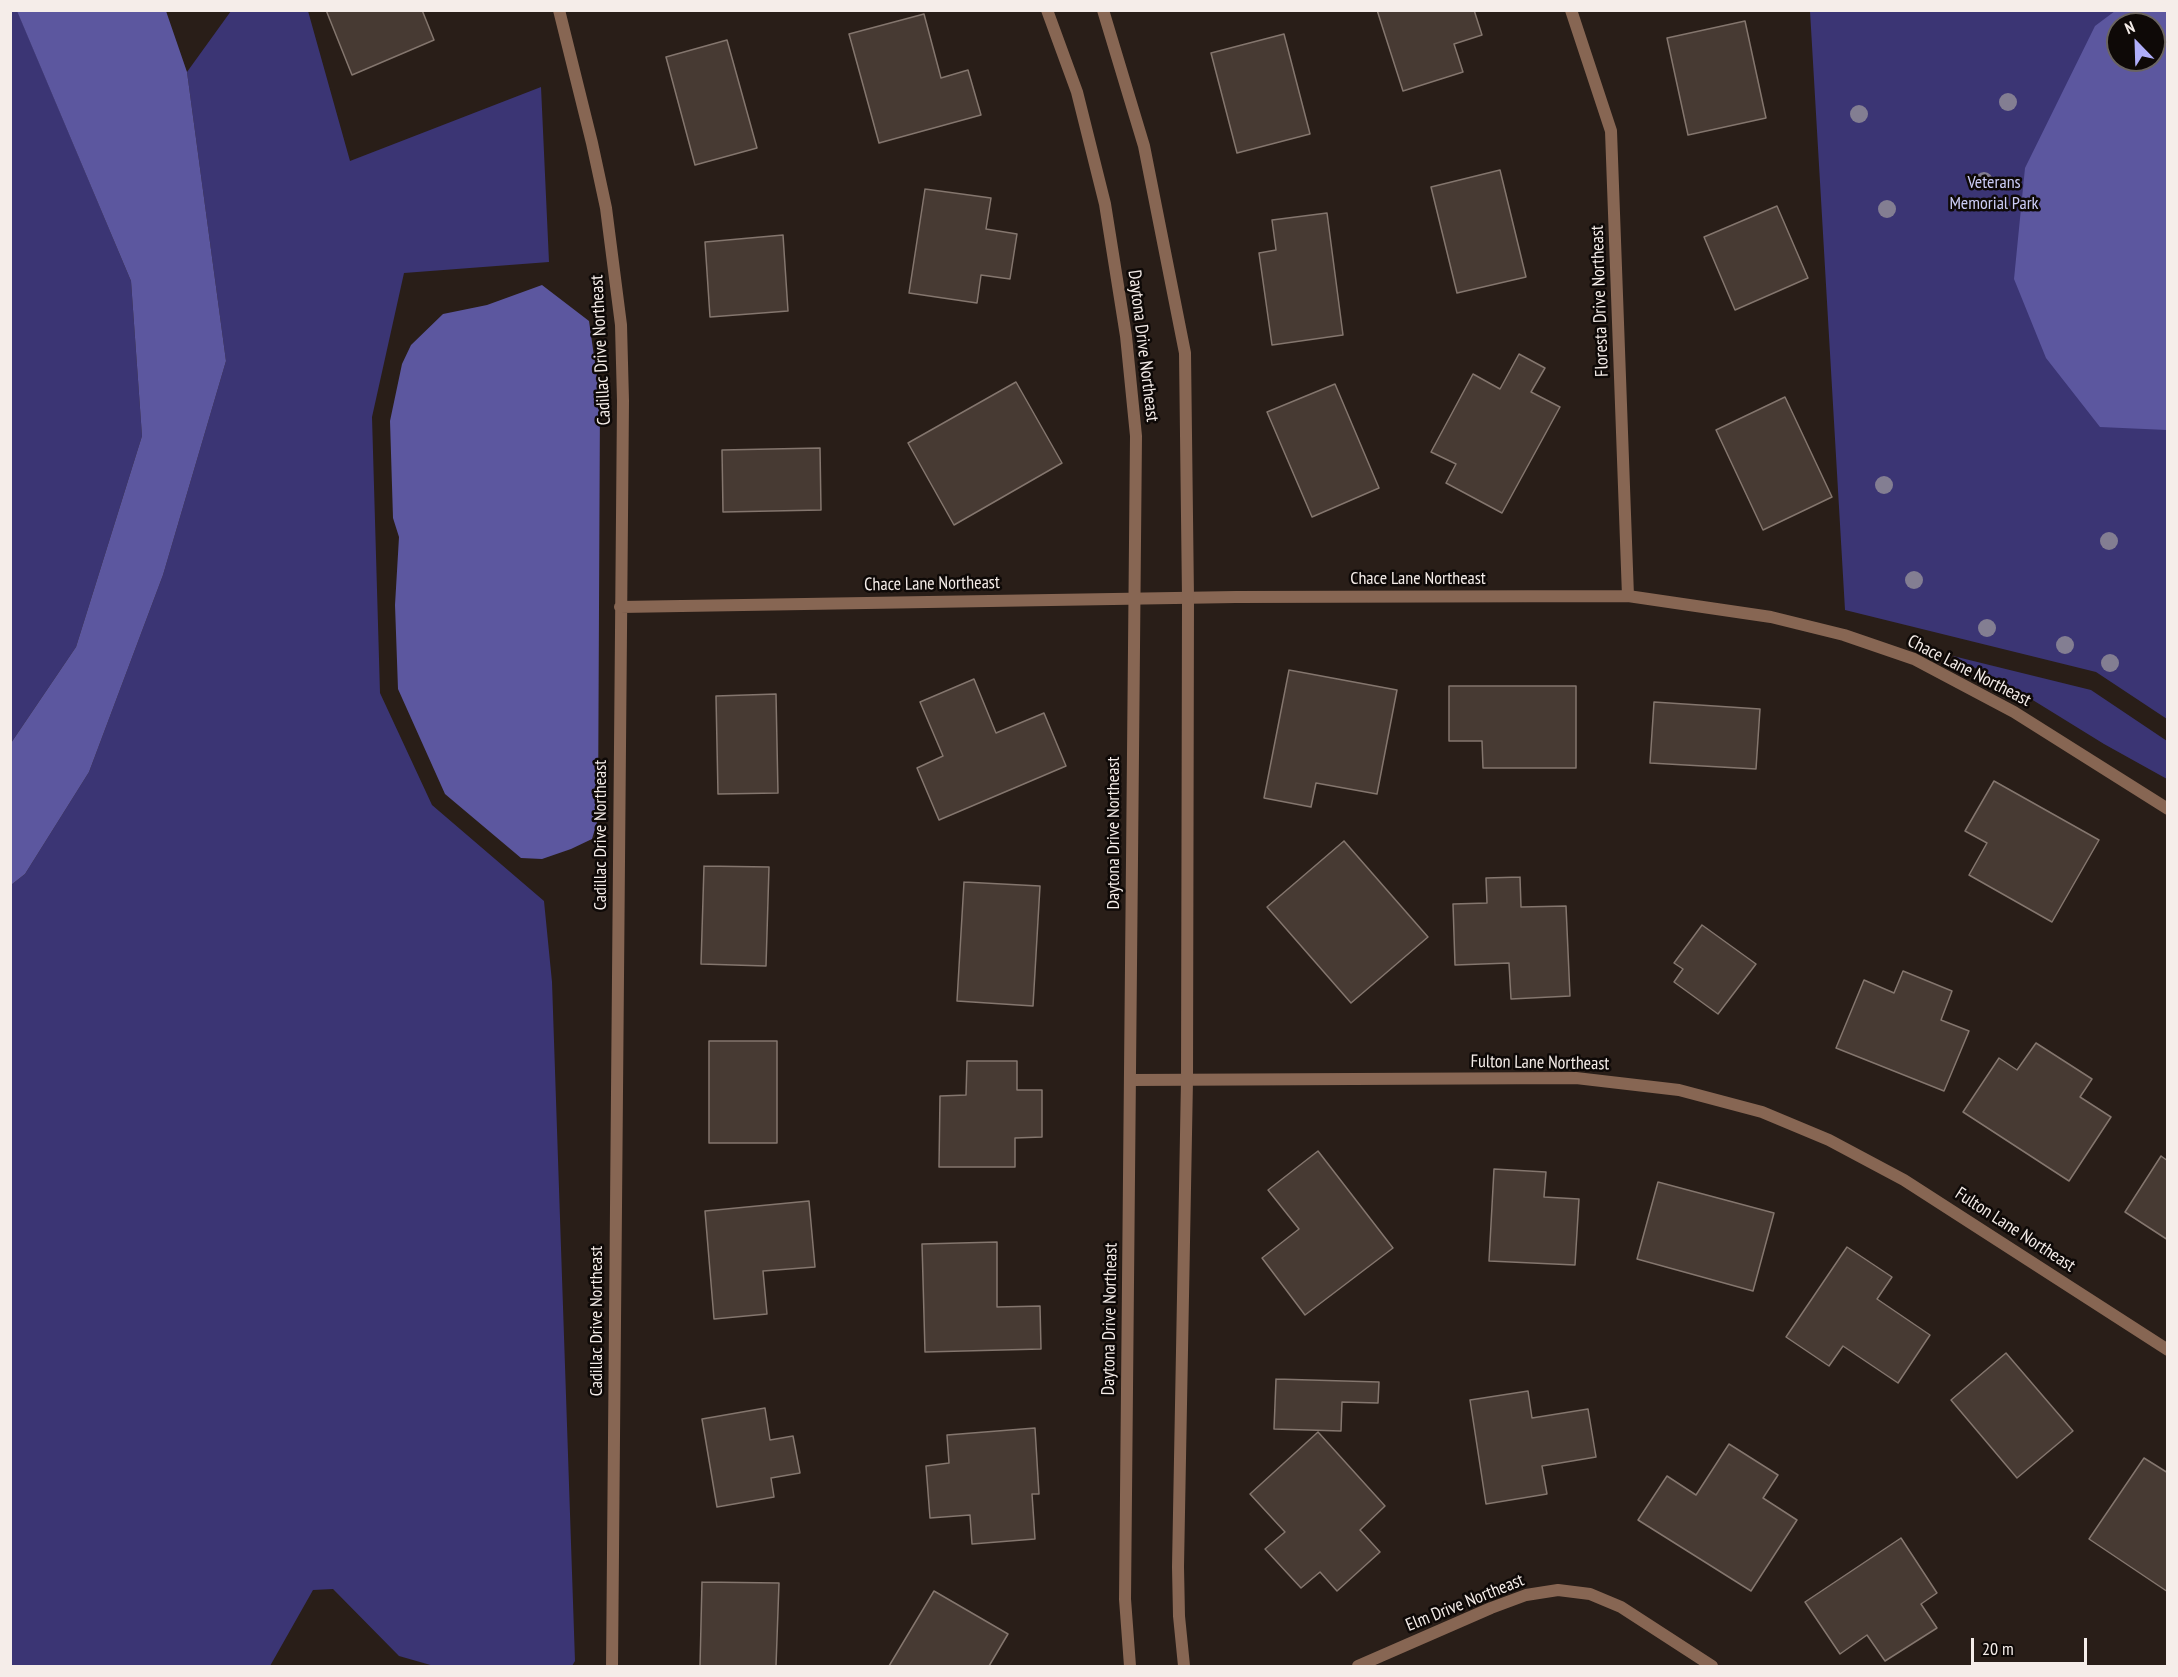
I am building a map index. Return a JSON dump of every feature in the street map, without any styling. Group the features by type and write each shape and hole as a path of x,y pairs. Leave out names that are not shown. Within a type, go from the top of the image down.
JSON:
{"street":[{"name":"Cadillac Drive Northeast","path":"559,10 606,208 621,325 623,401 612,1666"},
{"name":"Daytona Drive Northeast","path":"1047,10 1077,92 1096,166 1126,336 1136,436 1125,1599 1130,1666"},
{"name":"Daytona Drive Northeast","path":"1103,10 1144,146 1185,353 1188,598 1187,1080 1178,1567 1179,1616 1184,1666"},
{"name":"Floresta Drive Northeast","path":"1571,10 1611,131 1628,596"},
{"name":"Chace Lane Northeast","path":"620,607 1188,598 1628,596 1771,617 1844,635 1914,659 2014,712 2168,809"},
{"name":"Fulton Lane Northeast","path":"1130,1080 1576,1078 1679,1089 1761,1112 1829,1140 1904,1180 2168,1350"},
{"name":"Elm Drive Northeast","path":"1358,1666 1491,1608 1526,1595 1558,1590 1590,1594 1621,1607 1712,1666"}],"green space":[{"path":"17,10 131,281 142,436 76,647 11,743 10,11"},
{"path":"231,11 308,11 350,161 541,87 549,262 404,273 372,417 380,693 432,805 544,901 552,982 575,1661 572,1666 434,1666 399,1656 333,1589 313,1590 270,1666 11,1666 11,885 25,874 89,772 163,575 226,361 187,72"},
{"name":"Veterans Memorial Park","path":"1810,11 2167,11 2167,719 2096,672 1845,610"},
{"path":"1953,656 2091,690 2167,741 2167,779 2104,744 2023,694"}],"shaded area":[{"path":"17,11 166,11 187,72 226,361 163,575 89,772 25,874 11,885 11,743 76,647 142,436 131,281"},
{"path":"2167,11 2167,430 2100,427 2046,358 2014,279 2025,168 2095,26 2106,18 2106,72 2166,72 2166,12 2114,12"},
{"path":"542,285 589,321 600,398 598,819 592,839 542,859 521,858 445,794 398,689 395,605 399,537 393,518 390,421 402,364 411,345 443,314 487,305"}],"building":[{"path":"326,10 422,10 434,40 352,75"},
{"path":"1377,10 1474,10 1482,35 1454,44 1463,72 1403,91"},
{"path":"924,14 941,78 968,70 981,115 879,143 849,34"},
{"path":"1745,21 1766,118 1688,135 1667,38"},
{"path":"1284,34 1310,134 1237,153 1211,53"},
{"path":"727,40 757,148 695,165 666,57"},
{"path":"1500,170 1526,277 1457,293 1431,187"},
{"path":"925,189 991,198 986,229 1017,234 1010,279 981,275 977,303 909,293"},
{"path":"1777,206 1808,278 1735,310 1704,237"},
{"path":"1327,213 1343,335 1272,345 1259,253 1276,250 1272,220"},
{"path":"783,235 788,311 710,317 705,242"},
{"path":"1519,354 1545,368 1531,392 1560,407 1502,513 1446,483 1456,464 1431,452 1473,374 1500,389"},
{"path":"1016,382 1062,463 954,525 908,443"},
{"path":"1335,384 1379,488 1312,517 1267,412"},
{"path":"1785,397 1832,497 1763,530 1716,430"},
{"path":"820,448 821,510 723,512 722,450"},
{"path":"1289,670 1397,690 1377,794 1316,783 1311,807 1264,798"},
{"path":"974,679 996,733 1044,713 1066,766 939,820 917,768 943,756 920,702"},
{"path":"1449,686 1576,686 1576,768 1483,768 1482,741 1449,741"},
{"path":"776,694 778,793 718,794 716,696"},
{"path":"1654,702 1760,709 1756,769 1650,763"},
{"path":"1994,781 2099,840 2052,922 1969,875 1987,843 1965,831"},
{"path":"1344,841 1428,937 1351,1003 1267,907"},
{"path":"704,866 769,867 766,966 701,964"},
{"path":"1520,877 1521,907 1566,906 1570,996 1511,999 1509,963 1455,965 1453,904 1487,903 1486,878"},
{"path":"964,882 1040,886 1033,1006 957,1001"},
{"path":"1702,925 1756,964 1718,1014 1674,982 1683,969 1674,963"},
{"path":"1903,971 1952,991 1941,1020 1969,1031 1944,1091 1836,1048 1864,980 1894,993"},
{"path":"709,1041 777,1041 777,1143 709,1143"},
{"path":"2036,1043 2092,1079 2080,1097 2111,1117 2069,1181 1963,1112 1999,1058 2017,1070"},
{"path":"967,1061 1017,1061 1017,1090 1042,1090 1042,1137 1015,1138 1015,1167 939,1167 940,1096 966,1095"},
{"path":"1318,1151 1393,1248 1305,1315 1262,1258 1299,1229 1268,1190"},
{"path":"2161,1156 2168,1161 2168,1240 2125,1212"},
{"path":"1494,1169 1546,1172 1544,1197 1579,1199 1575,1265 1489,1261"},
{"path":"1658,1182 1774,1213 1753,1291 1637,1259"},
{"path":"809,1201 815,1267 763,1271 767,1314 714,1319 705,1211"},
{"path":"997,1242 997,1307 1040,1306 1041,1349 925,1352 922,1244"},
{"path":"1847,1247 1892,1277 1877,1299 1930,1335 1898,1383 1843,1346 1829,1366 1786,1337"},
{"path":"2006,1353 2073,1431 2017,1478 1951,1400"},
{"path":"1276,1379 1379,1382 1378,1403 1342,1402 1341,1431 1274,1429"},
{"path":"1528,1391 1532,1418 1588,1409 1596,1457 1542,1466 1547,1494 1486,1504 1470,1400"},
{"path":"765,1408 770,1440 793,1436 800,1473 771,1478 774,1497 717,1507 702,1419"},
{"path":"1035,1428 1039,1494 1032,1494 1035,1539 972,1544 970,1515 930,1518 926,1466 949,1463 947,1435"},
{"path":"1318,1432 1385,1506 1360,1530 1380,1552 1337,1591 1320,1572 1301,1588 1265,1549 1285,1532 1250,1494"},
{"path":"1729,1444 1778,1475 1763,1498 1797,1520 1751,1591 1638,1520 1667,1476 1696,1495"},
{"path":"2144,1458 2168,1473 2168,1592 2089,1539"},
{"path":"1901,1538 1937,1593 1921,1604 1937,1628 1885,1661 1867,1635 1840,1654 1805,1602"},
{"path":"702,1582 779,1583 776,1666 700,1666"},
{"path":"934,1591 1008,1634 989,1666 889,1666"}]}
